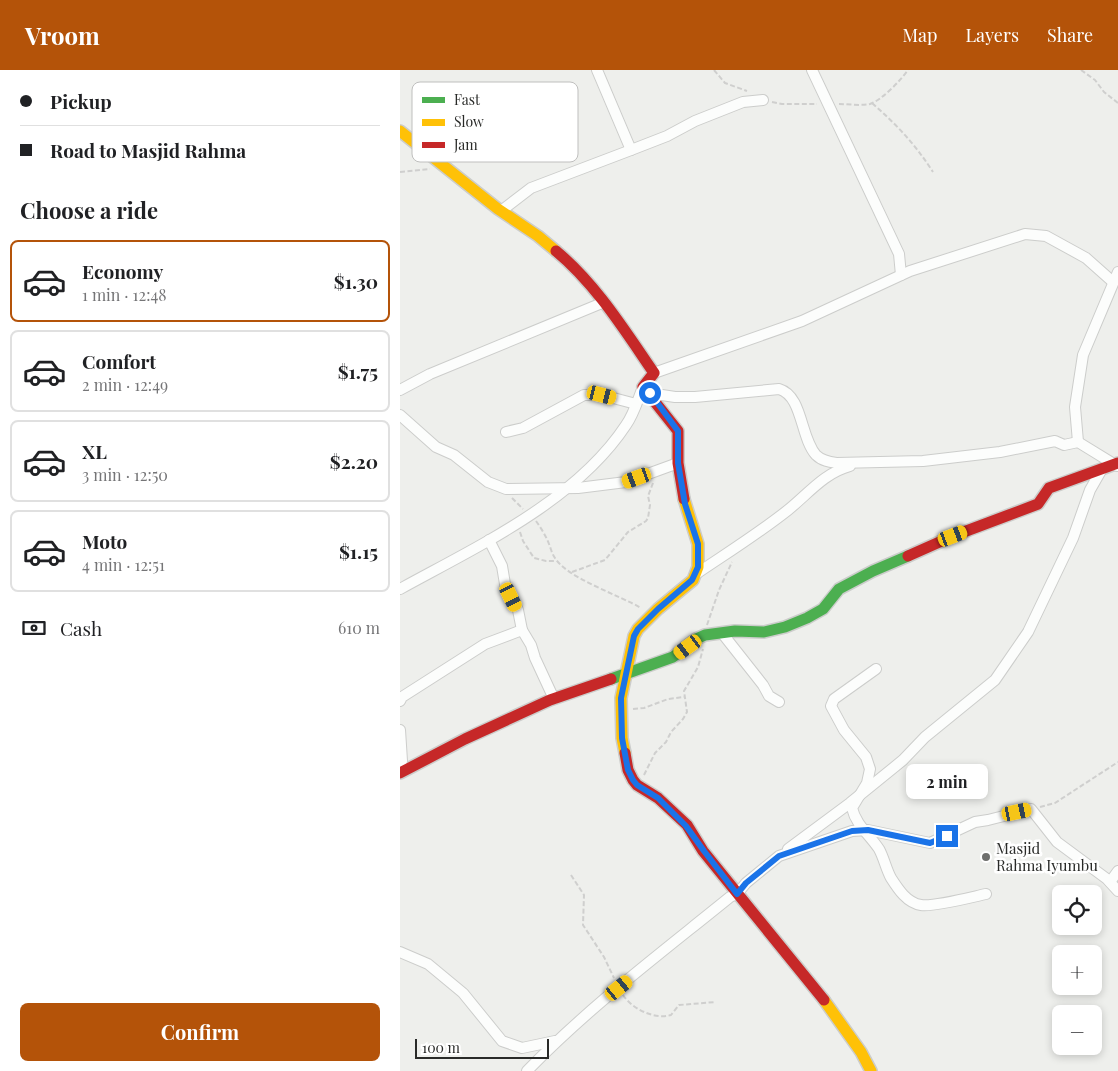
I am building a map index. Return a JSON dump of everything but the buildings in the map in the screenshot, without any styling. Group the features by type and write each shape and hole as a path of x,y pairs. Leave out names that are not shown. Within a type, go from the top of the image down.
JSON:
{"street":[{"path":"597,70 631,150"},
{"path":"812,70 899,254 901,275"},
{"path":"501,211 531,188 667,136 695,120 743,102 763,100"},
{"path":"400,131 412,141"},
{"path":"438,162 501,211 538,236 575,267 622,327 654,373"},
{"path":"400,589 520,522 566,488 594,464 627,424 654,373 802,321 901,275 1025,234 1046,236 1086,258 1113,282"},
{"path":"1078,442 1075,407 1083,355 1118,272"},
{"path":"400,390 430,374 602,303"},
{"path":"646,390 675,397 784,390 792,397 810,446 816,455 837,463 923,461 1000,452 1055,441 1064,445 1078,442 1117,465"},
{"path":"646,390 678,431 678,463 685,504 698,544 698,567 692,580 658,609 638,629 634,636 625,674 621,708 622,738 628,770 637,785 658,798 686,826 737,894 833,1011 861,1052 871,1071"},
{"path":"506,432 523,428 584,395 602,395 636,404"},
{"path":"400,414 436,447 454,455 488,482 502,488 515,490 578,488 626,482 678,463"},
{"path":"696,574 788,510 826,477 843,468 861,463"},
{"path":"400,773 464,738 554,699 673,658 696,639 705,635 735,631 764,632 785,627 807,618 823,609 839,589 873,571 953,536 1038,504 1049,488 1117,465"},
{"path":"527,1071 556,1041 619,988 730,897 737,894 746,883 779,856 903,760 925,737 995,680 1028,632 1073,538 1090,490 1102,469"},
{"path":"489,540 502,566 505,584 518,610 522,630 531,645 554,699"},
{"path":"400,701 485,644 522,630"},
{"path":"722,633 763,685 769,696 778,702"},
{"path":"876,669 834,699 831,706 844,730 866,757 870,769 867,783 852,808 854,816 862,830 880,851 889,875 901,894 912,902 921,905 931,905 986,894"},
{"path":"400,730 402,761 400,765"},
{"path":"779,856 852,831 862,830 890,833 930,843 974,822 1031,809 1057,842 1110,882 1118,891"},
{"path":"1110,882 1118,871"},
{"path":"400,952 428,964 463,993 502,1042 522,1048 556,1041"}],"path":[{"path":"714,70 725,83 748,92"},
{"path":"763,100 782,104 827,103 860,105 872,103 896,84 908,70"},
{"path":"1081,70 1095,80 1110,98 1118,103"},
{"path":"872,103 894,122 916,146 933,172"},
{"path":"400,172 444,167"},
{"path":"570,572 605,560 628,532 646,521 650,505 648,496 659,470"},
{"path":"502,488 530,514 542,530 556,561 589,584 641,608"},
{"path":"519,505 520,532 523,541 534,558 556,561"},
{"path":"637,785 643,779 655,753 666,742 671,732 687,712 684,691 698,667 709,616 719,590 736,556"},
{"path":"621,708 637,710 668,699 684,697"},
{"path":"1031,809 1055,803 1118,762"},
{"path":"571,876 584,895 583,925 604,957 626,1000 649,1014 658,1017 670,1015 677,1006 682,1004 716,1002"}],"traffic: fast":[{"path":"611,679 673,657 696,639 705,635 735,631 764,632 785,627 807,618 823,609 839,589 873,571 908,556"}],"traffic: slow":[{"path":"400,131 412,141"},
{"path":"439,162 498,209 538,236 556,251"},
{"path":"625,753 622,738 621,698 634,636 638,629 658,609 693,580 698,567 698,544 684,499"},
{"path":"824,1000 861,1052 871,1071"}],"traffic: jam":[{"path":"556,251 571,264 597,293 654,373 643,387 678,431 678,463 684,499"},
{"path":"908,556 953,536 1038,504 1049,488 1118,463"},
{"path":"400,773 465,739 550,700 611,679"},
{"path":"625,753 628,770 637,785 658,798 687,825 703,851 824,1000"}],"place":[{"name":"Masjid Rahma Iyumbu","path":"986,857"}],"route":[{"path":"650,393 678,431 678,463 685,504 698,544 698,567 692,580 658,609 638,629 634,636 621,698 622,738 628,770 633,780 637,785 658,798 678,816 737,894 746,883 779,856 852,831 868,830 890,833 930,843 947,836"}]}
